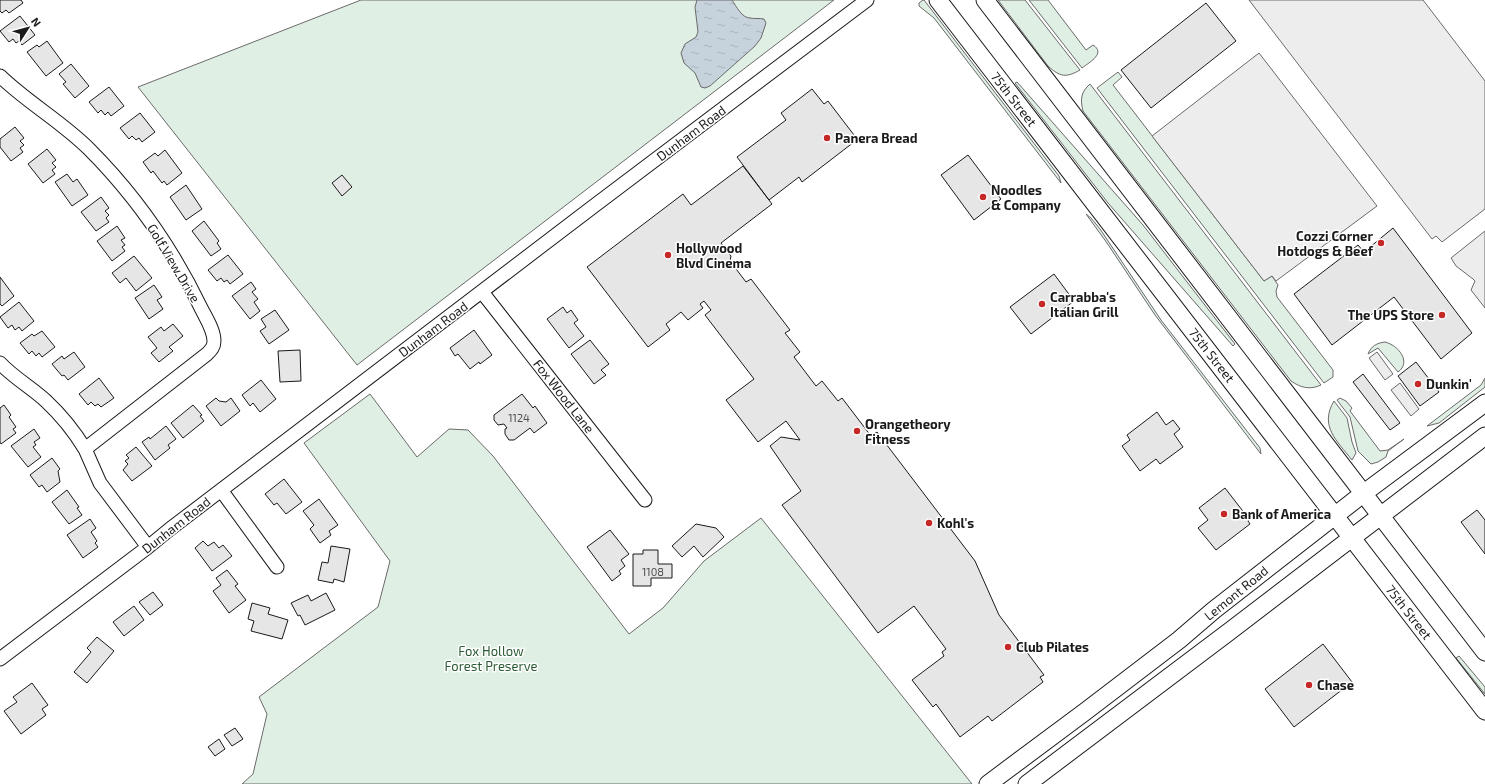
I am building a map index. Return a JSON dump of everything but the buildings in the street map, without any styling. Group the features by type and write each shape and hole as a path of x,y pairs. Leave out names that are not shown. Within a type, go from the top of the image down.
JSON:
{"main road":[{"name":"75th Street","path":"938,0 1485,711"},
{"path":"985,0 1485,652"},
{"name":"Lemont Road","path":"988,784 1179,640 1230,597 1364,493 1485,403"},
{"name":"Lemont Road","path":"1027,784 1485,436"}],"street":[{"name":"Dunham Road","path":"0,659 590,208 867,0"},
{"name":"Golf View Drive","path":"0,76 16,91 61,124 79,140 102,162 131,196 161,238 178,266 194,294 213,334 214,344 212,349 207,354 85,449"},
{"name":"Fox Wood Lane","path":"482,292 646,500"},
{"path":"0,363 16,378 44,399 69,425 85,449 100,483 148,547"},
{"path":"221,490 277,567"}],"green space":[{"path":"361,0 834,0 357,365 138,87"},
{"path":"923,0 1059,176 1061,183 934,18 919,6 919,3"},
{"path":"998,0 1025,0 1080,70 1071,74 1063,75 1052,70"},
{"path":"1029,0 1048,0 1086,50 1093,45 1097,48 1098,51 1095,57 1082,68"},
{"path":"1118,72 1122,77 1113,85 1264,281 1272,276 1278,285 1276,291 1277,297 1333,370 1333,377 1324,383 1097,88"},
{"path":"1017,82 1143,225 1235,344 1233,346 1108,203 1015,83"},
{"path":"1090,84 1321,385 1306,388 1291,381 1083,111 1082,96"},
{"path":"1086,214 1100,229 1161,320 1260,448 1261,454 1155,315"},
{"path":"1385,342 1399,350 1402,354 1404,364 1398,372 1378,348 1368,354 1375,345"},
{"path":"1485,378 1485,387 1439,423 1427,426 1481,385"},
{"name":"Fox Hollow Forest Preserve","path":"370,394 417,457 449,429 468,430 493,456 629,634 663,608 704,561 761,518 972,784 242,784 253,774 267,714 259,697 378,607 390,561 304,443"},
{"path":"1340,398 1346,401 1352,408 1350,411 1380,451 1388,450 1404,439 1388,451 1386,457 1371,464 1358,451 1350,417 1337,400"},
{"path":"1334,401 1347,418 1356,453 1352,460 1336,440 1329,426 1328,418"},
{"path":"1459,656 1485,687 1485,694 1456,658"}],"shaded area":[{"path":"1249,0 1423,0 1485,81 1485,209 1442,242 1436,236 1432,239"},
{"path":"1259,53 1377,206 1276,281 1272,276 1264,281 1152,136"},
{"path":"1485,231 1485,308 1471,290 1475,281 1456,266 1451,258"},
{"path":"1377,352 1393,374 1385,380 1369,358"},
{"path":"1400,383 1419,409 1411,416 1391,390"}],"water":[{"path":"697,0 732,0 744,16 764,19 766,23 761,38 755,46 710,86 705,88 701,87 695,73 684,63 681,53 685,44 696,37 698,32 695,7"}],"place":[{"name":"Panera Bread","path":"827,138"},
{"name":"Noodles & Company","path":"983,197"},
{"name":"Cozzi Corner Hotdogs & Beef","path":"1381,243"},
{"name":"Hollywood Blvd Cinema","path":"668,255"},
{"name":"Carrabba's Italian Grill","path":"1042,304"},
{"name":"The UPS Store","path":"1442,315"},
{"name":"Dunkin'","path":"1418,384"},
{"name":"Orangetheory Fitness","path":"857,431"},
{"name":"Bank of America","path":"1224,514"},
{"name":"Kohl's","path":"929,523"},
{"name":"Club Pilates","path":"1008,647"},
{"name":"Chase","path":"1309,685"}]}
